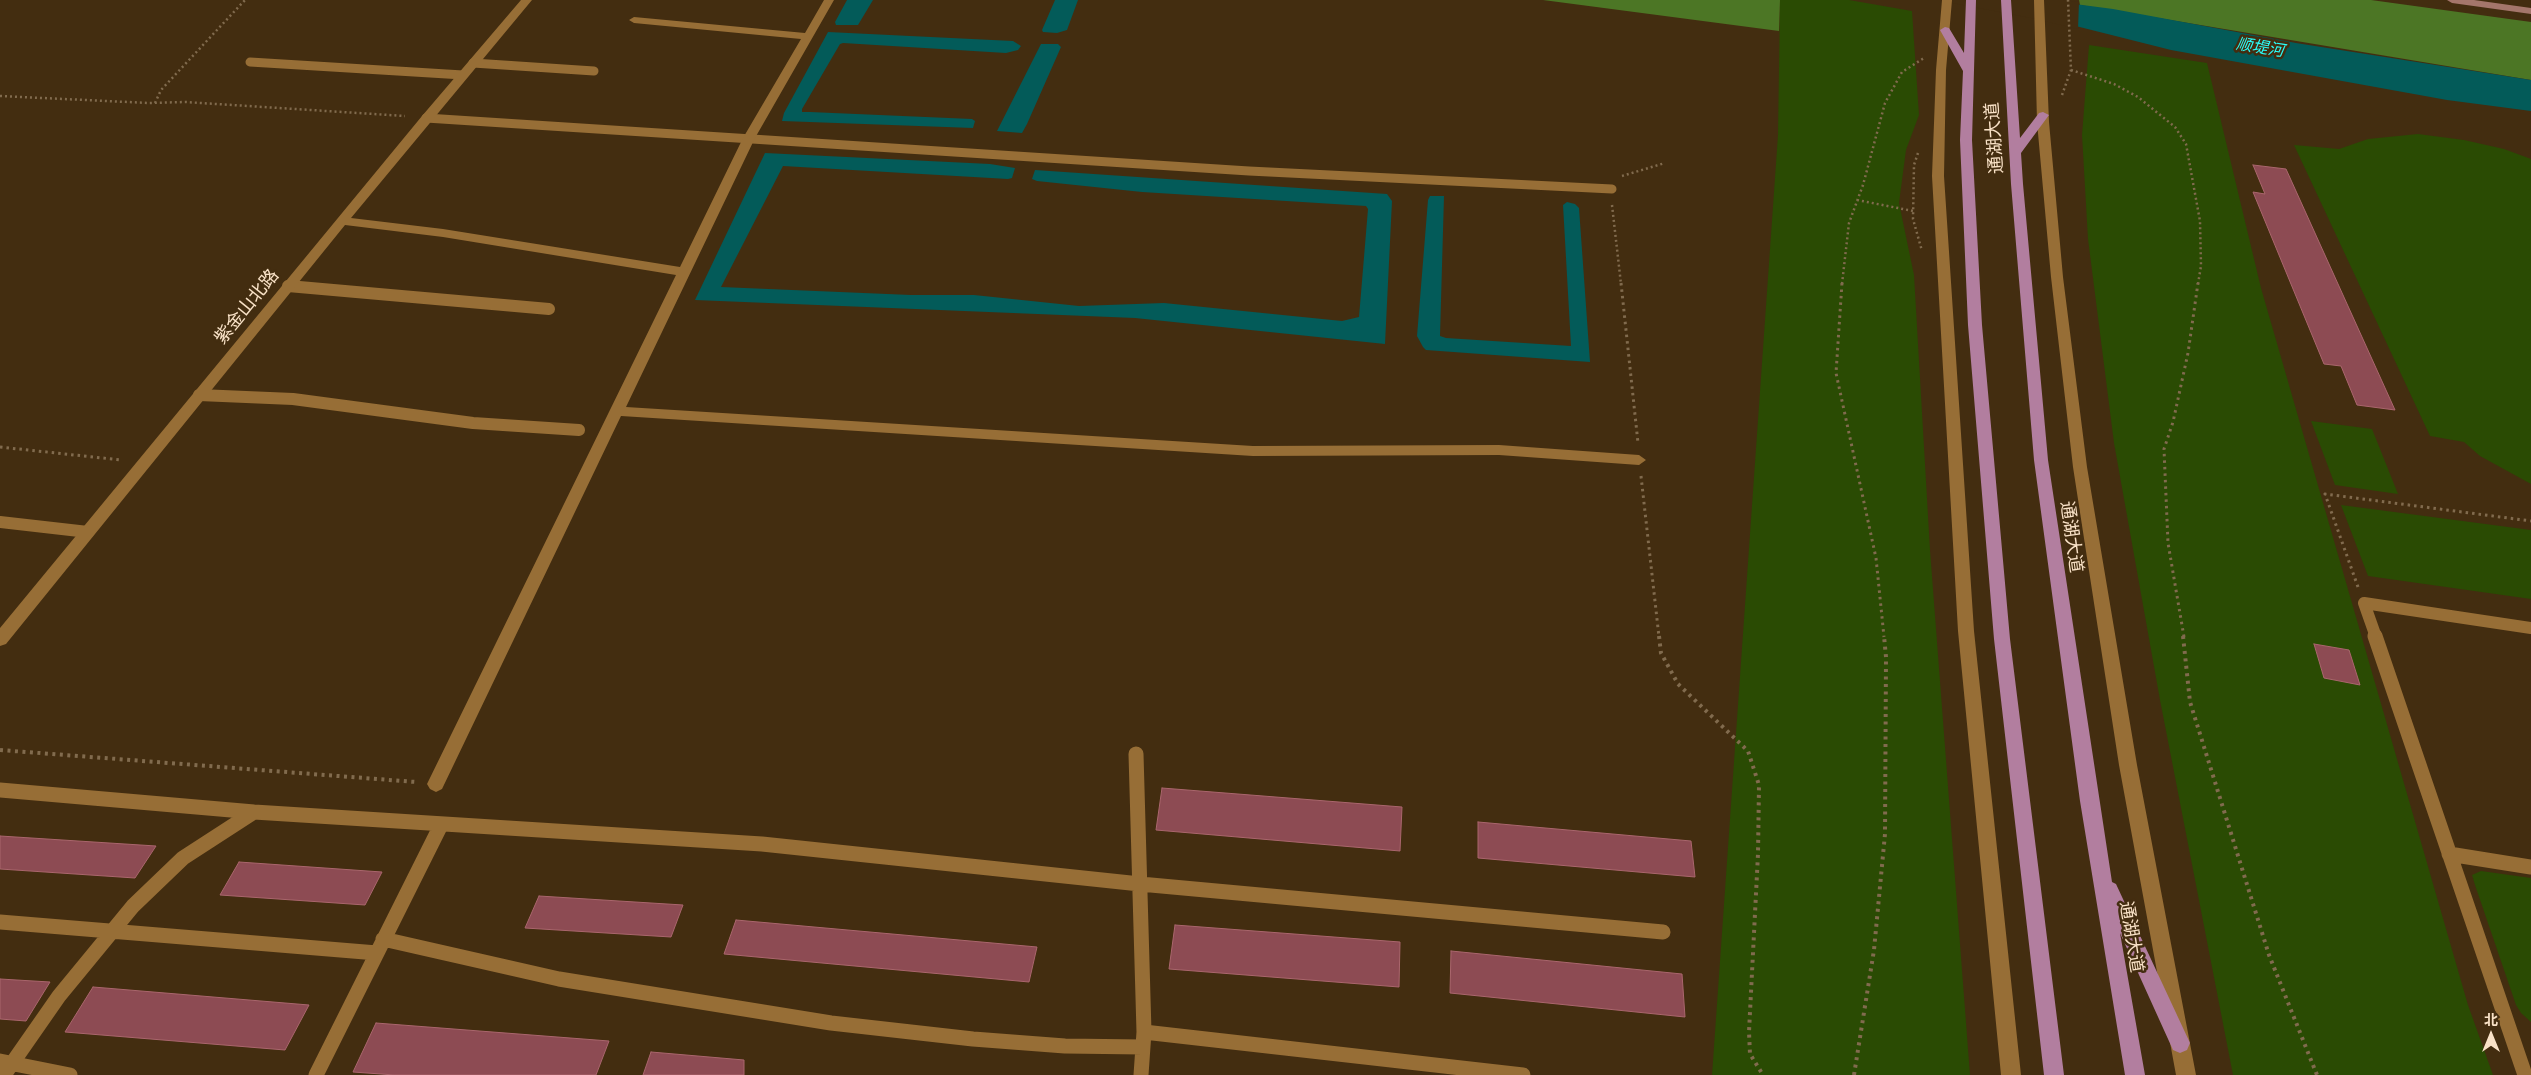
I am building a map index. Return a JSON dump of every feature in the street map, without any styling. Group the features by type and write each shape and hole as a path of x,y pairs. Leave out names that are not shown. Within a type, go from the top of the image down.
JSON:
{"main road":[{"name":"通湖大道","path":"1971,0 1966,140 1975,325 2004,659 2026,855 2054,1075"},
{"name":"通湖大道","path":"2006,0 2006,29 2015,153 2041,460 2101,871 2135,1075"},
{"path":"1945,30 1968,70"},
{"path":"2015,153 2043,115"},
{"path":"2101,871 2180,1044"}],"street":[{"name":"紫金山北路","path":"0,639 426,118 527,0"},
{"path":"436,784 749,138 829,0"},
{"path":"2039,0 2043,115 2057,277 2080,467 2128,765 2186,1075"},
{"path":"2452,0 2531,11"},
{"path":"1947,6 1941,70 1938,176 1965,621 2012,1075"},
{"path":"634,20 807,36"},
{"path":"342,221 442,232 684,272"},
{"path":"617,411 1253,452 1499,450 1640,460"}],"lane":[{"path":"250,62 462,75"},
{"path":"473,63 594,70"},
{"path":"426,118 1249,171 1612,189"},
{"path":"288,286 549,309"},
{"path":"199,395 293,399 473,423 579,430"},
{"path":"0,522 88,532"},
{"path":"2525,1075 2364,603 2531,628"},
{"path":"1136,754 1143,1039 1141,1075"},
{"path":"0,790 254,812 762,844 1140,884 1663,932"},
{"path":"70,1075 5,1066 59,996 133,906 183,858 254,812"},
{"path":"316,1075 441,825"},
{"path":"2449,854 2531,867"},
{"path":"0,922 113,931 380,946 559,980 831,1023 1037,1044 1143,1039 1523,1075"}],"path":[{"path":"155,103 161,90 245,0"},
{"path":"2068,0 2069,37"},
{"path":"1854,1075 1874,950 1885,834 1886,667 1876,558 1836,373 1844,254 1849,223 1884,103 1902,72 1927,56"},
{"path":"2071,70 2114,84 2138,97 2161,114 2186,144 2200,221 2201,266 2188,353 2173,422 2164,449 2168,544 2181,611 2190,702 2269,955 2317,1075"},
{"path":"0,96 155,103 184,102 426,118"},
{"path":"1666,163 1624,174 1614,183 1610,193 1661,653 1678,684 1748,751 1758,785 1758,854 1749,1032 1750,1054 1762,1075"},
{"path":"1857,200 1914,211"},
{"path":"0,447 144,463"},
{"path":"2364,603 2324,494 2531,521"},
{"path":"0,750 436,784"}],"green space":[{"path":"1543,0 1780,0 1779,31"},
{"path":"1780,0 1849,0 1912,11 1919,115 1906,150 1899,203 1914,275 1930,550 1970,1075 1712,1075 1778,135"},
{"path":"2079,0 2371,0 2531,22 2531,80 2080,5"},
{"path":"2089,45 2207,63 2261,288 2468,1005 2493,1075 2233,1075 2160,700 2114,443 2088,239 2082,135"},
{"path":"2418,134 2464,140 2504,149 2531,159 2531,484 2480,456 2464,442 2430,436 2294,145 2339,149 2368,139"},
{"path":"2311,421 2372,429 2398,494 2335,485"},
{"path":"2341,505 2531,530 2531,599 2368,576"},
{"path":"2481,871 2531,878 2531,1022 2521,1013 2516,1005 2475,885 2472,875"}],"water":[{"path":"847,0 873,0 858,25 836,25 835,22"},
{"path":"1055,0 1078,0 1067,30 1057,33 1043,32 1042,30"},
{"name":"顺堤河","path":"2044,0 2113,9 2296,43 2531,80 2531,111 2447,100 2171,50 2032,15"},
{"path":"828,32 1013,41 1021,46 1018,50 1006,53 843,43 840,44 802,109 802,112 972,119 975,121 973,128 782,121 784,113"},
{"path":"1041,44 1058,44 1061,47 1027,124 1022,133 997,131"},
{"path":"765,153 990,164 1015,168 1012,178 1008,179 783,166 721,287 911,295 974,295 1079,306 1164,303 1342,321 1359,317 1368,209 1366,206 1142,192 1037,181 1032,179 1035,170 1387,194 1392,201 1385,344 1135,318 695,300"},
{"path":"1430,196 1444,196 1440,336 1446,338 1571,346 1563,205 1567,202 1575,204 1579,208 1590,362 1426,350 1423,347 1417,336 1428,200"}],"pier":[{"path":"1945,0 2063,0 2079,2 2078,29 1947,2"}],"building":[{"path":"2253,165 2286,169 2395,410 2357,405 2341,366 2324,364 2253,192 2265,194"},
{"path":"2314,644 2349,650 2360,685 2324,678"},
{"path":"1162,788 1402,807 1400,851 1156,830"},
{"path":"1478,822 1691,841 1695,877 1478,858"},
{"path":"0,836 156,846 135,878 0,869"},
{"path":"239,862 382,872 365,905 220,895"},
{"path":"539,896 683,905 671,937 525,928"},
{"path":"736,920 1037,947 1029,982 724,954"},
{"path":"1175,925 1400,942 1399,987 1169,969"},
{"path":"1451,951 1682,974 1685,1017 1450,993"},
{"path":"0,979 50,982 26,1021 0,1019"},
{"path":"93,987 309,1005 285,1050 65,1032"},
{"path":"376,1023 609,1041 596,1075 395,1075 353,1072"},
{"path":"651,1052 744,1060 744,1075 643,1075"}]}
